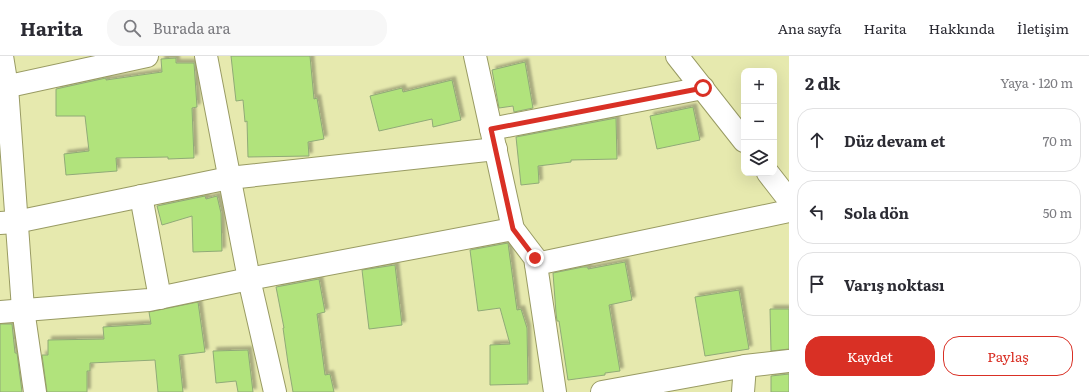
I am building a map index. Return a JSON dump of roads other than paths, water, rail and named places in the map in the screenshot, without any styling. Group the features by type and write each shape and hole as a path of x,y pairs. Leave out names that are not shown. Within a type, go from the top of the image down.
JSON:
{"street":[{"path":"2,56 8,222 35,392"},
{"path":"4,88 147,56"},
{"path":"206,56 249,279 275,392"},
{"path":"475,56 513,229 535,258 554,392"},
{"path":"677,56 743,140"},
{"path":"8,222 229,178 494,139 703,88"},
{"path":"770,176 789,200"},
{"path":"141,196 160,298"},
{"path":"536,264 789,211"},
{"path":"0,312 149,300 249,279 513,229"},
{"path":"602,392 644,388 745,366 789,361"},
{"path":"743,392 745,366"}]}
